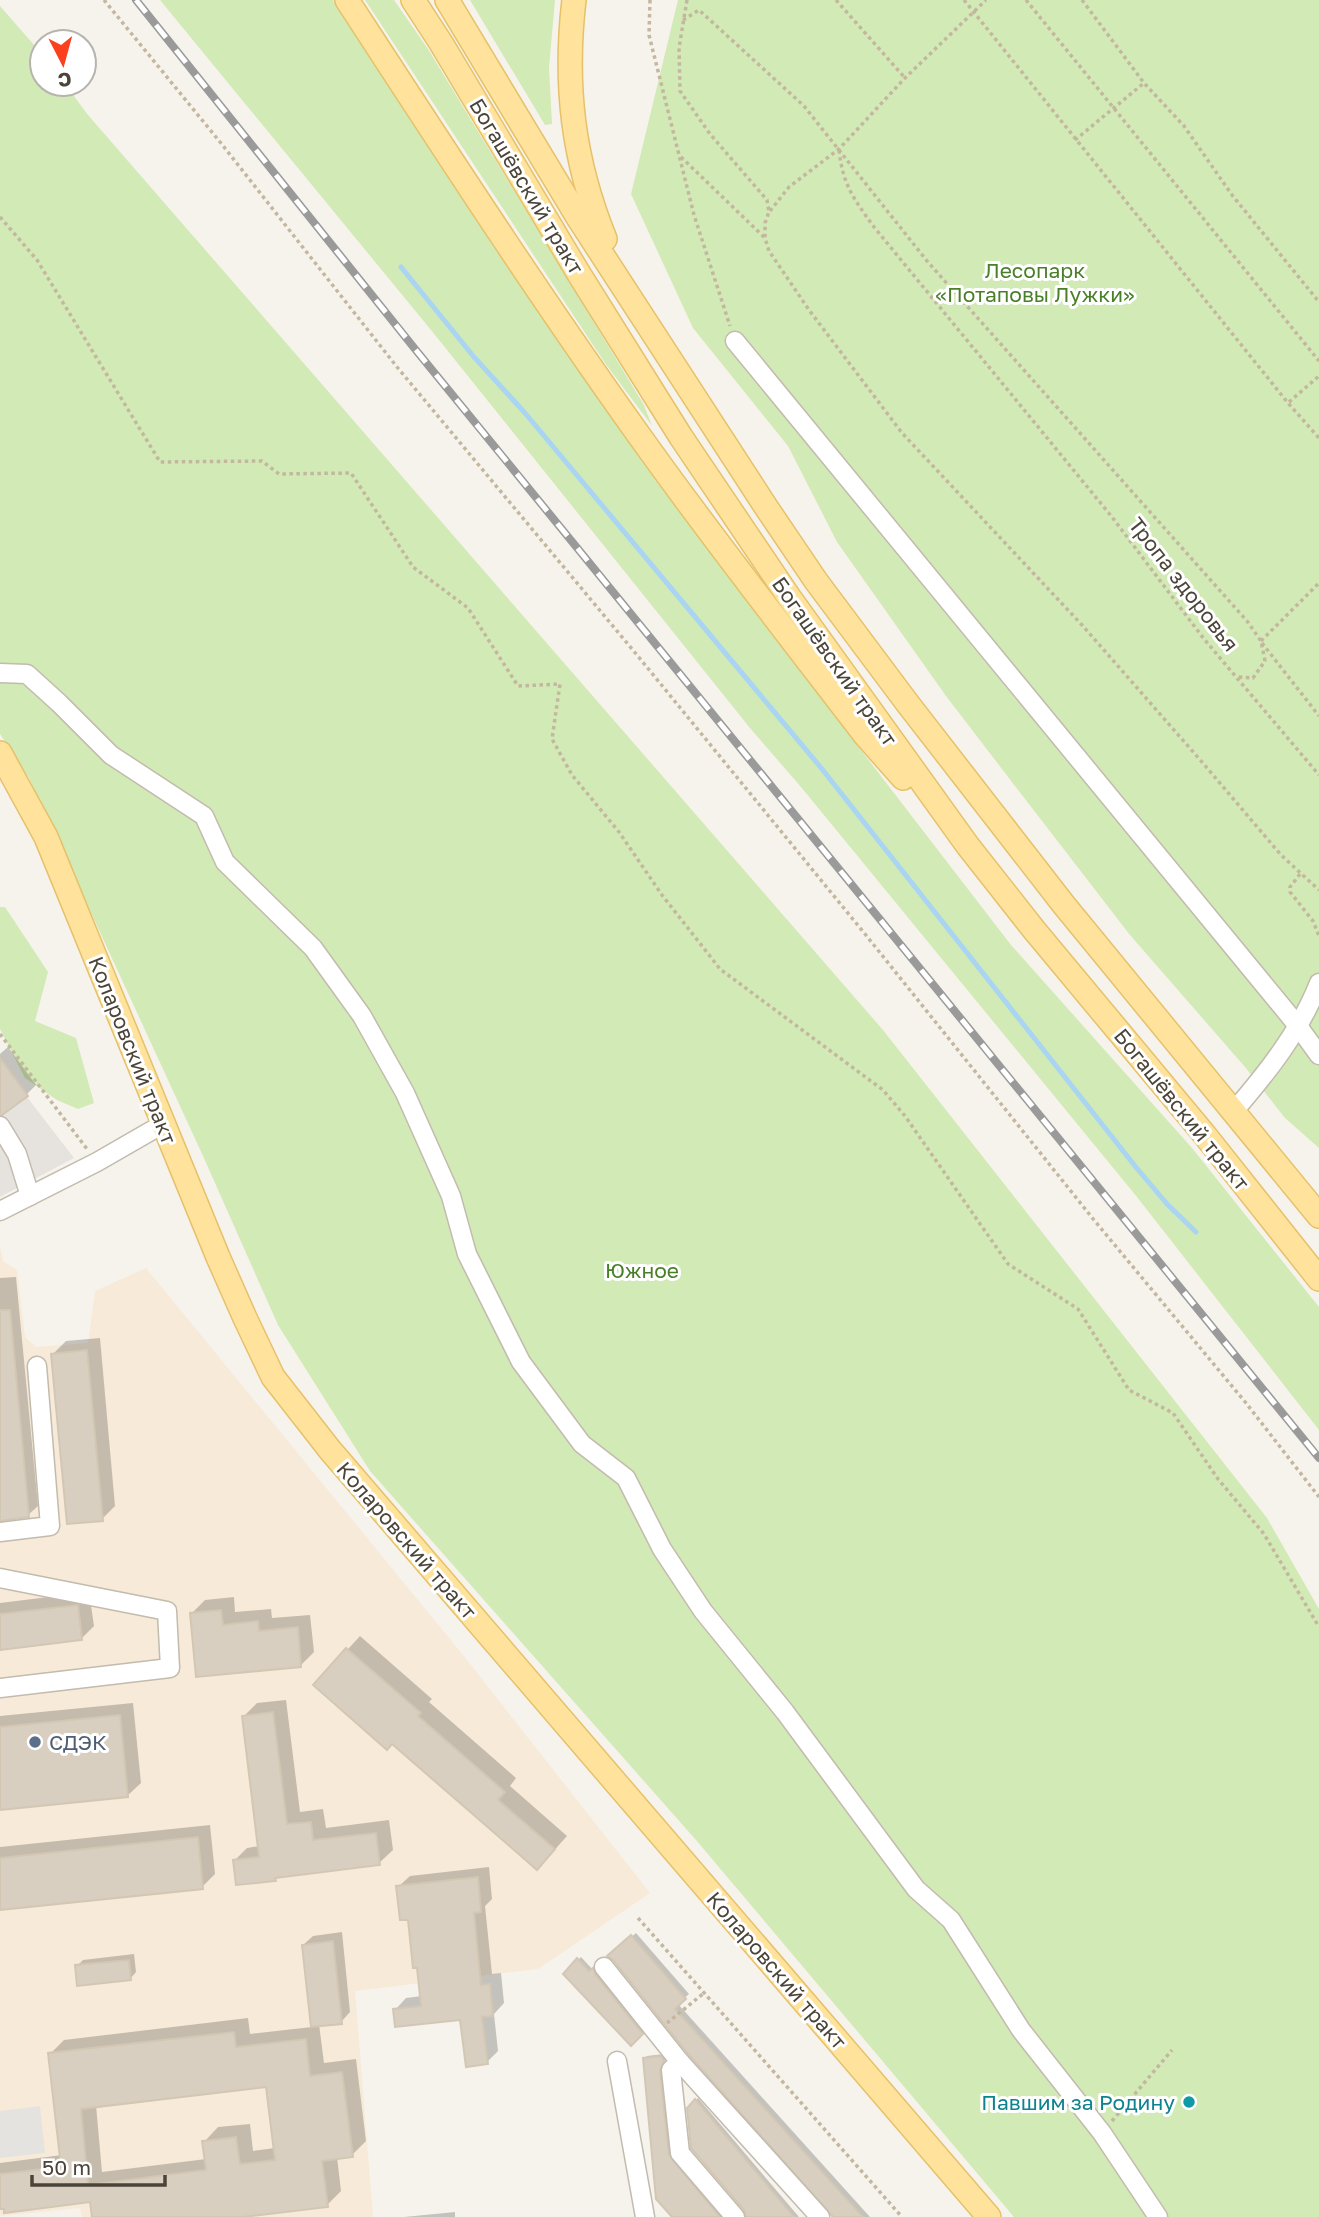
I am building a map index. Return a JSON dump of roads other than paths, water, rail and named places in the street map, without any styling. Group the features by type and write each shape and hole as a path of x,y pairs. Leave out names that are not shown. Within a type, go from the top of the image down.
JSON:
{"main road":[{"path":"347,0 444,150 651,452 865,735 912,789 968,846"},
{"name":"Богашёвский тракт","path":"412,0 441,43 579,274 695,459 789,597 968,846 1319,1279"},
{"name":"Богашёвский тракт","path":"447,0 579,219 788,538 899,693 1064,905 1319,1216"},
{"path":"574,0 569,68 570,105 579,158 593,209 608,247 659,341"},
{"name":"Коларовский тракт","path":"2,759 46,837 218,1257 273,1377 348,1471 989,2217"}],"street":[{"path":"735,341 1298,1026 1319,1055"},
{"path":"0,673 27,674 111,755 204,816 225,862 313,948 362,1016 405,1093 451,1196 467,1254 522,1362 582,1444 626,1478 662,1549 703,1611 785,1712 916,1889 951,1920 1021,2030 1102,2133 1158,2217"},
{"path":"1234,1111 1261,1080 1298,1026 1319,983"},
{"path":"0,1211 97,1162 163,1124"},
{"path":"0,1126 17,1154 30,1196"},
{"path":"0,1532 50,1526 37,1366"},
{"path":"0,1578 167,1611 170,1668 0,1688"},
{"path":"604,1967 680,2062 820,2217"},
{"path":"617,2061 645,2217"},
{"path":"680,2062 671,2070 680,2153 735,2217"}],"waterway":[{"path":"401,267 822,769 1135,1166 1167,1204 1196,1232"}],"railway":[{"path":"136,0 415,349 1319,1458"}],"place":[{"name":"СДЭК","path":"35,1742"},
{"name":"Павшим за Родину","path":"1189,2102"}],"park label":[{"name":"Лесопарк «Потаповы Лужки»","path":"1035,282"},
{"name":"Южное","path":"642,1270"}]}
